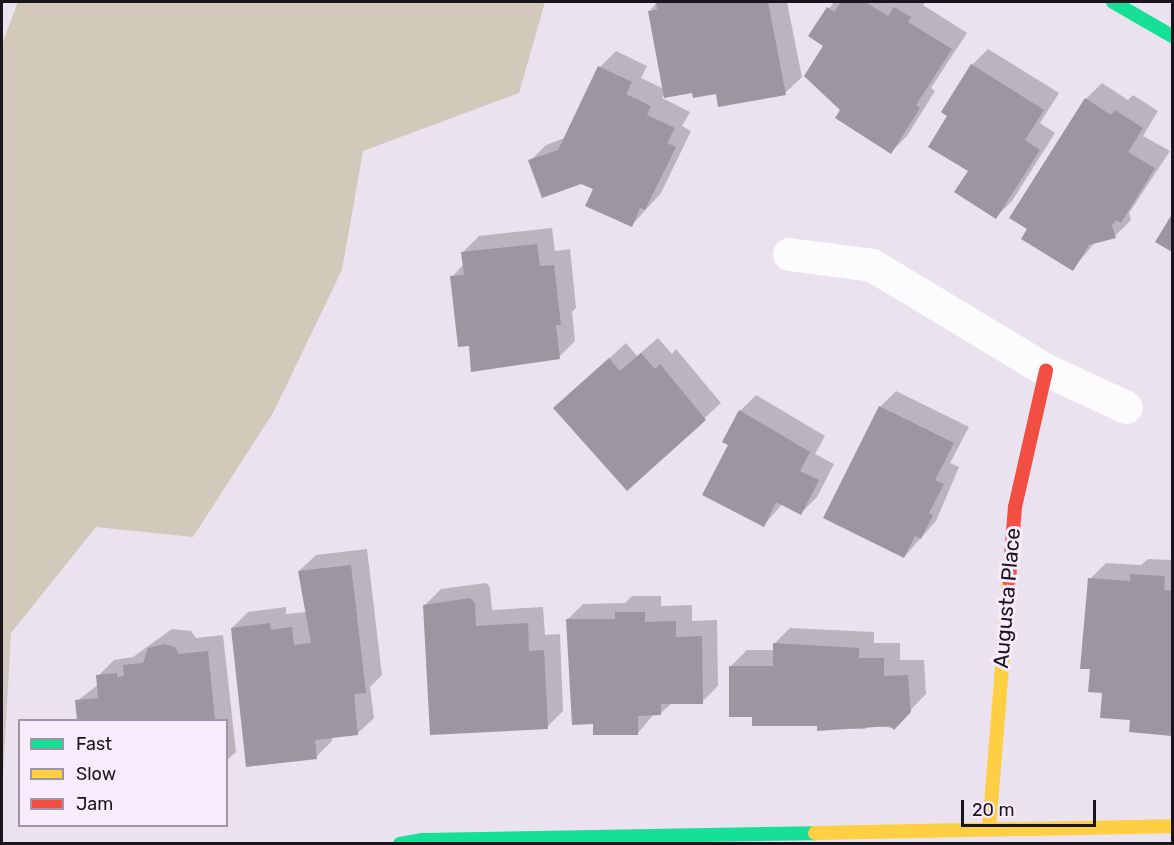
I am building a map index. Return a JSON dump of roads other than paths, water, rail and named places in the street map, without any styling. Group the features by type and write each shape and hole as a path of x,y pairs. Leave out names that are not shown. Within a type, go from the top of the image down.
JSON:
{"street":[{"path":"1113,2 1173,36"},
{"path":"789,254 872,265 1046,370 1126,407"},
{"name":"Augusta Place","path":"989,829 1015,507 1046,370"},
{"path":"400,843 423,840 1173,826"}]}
